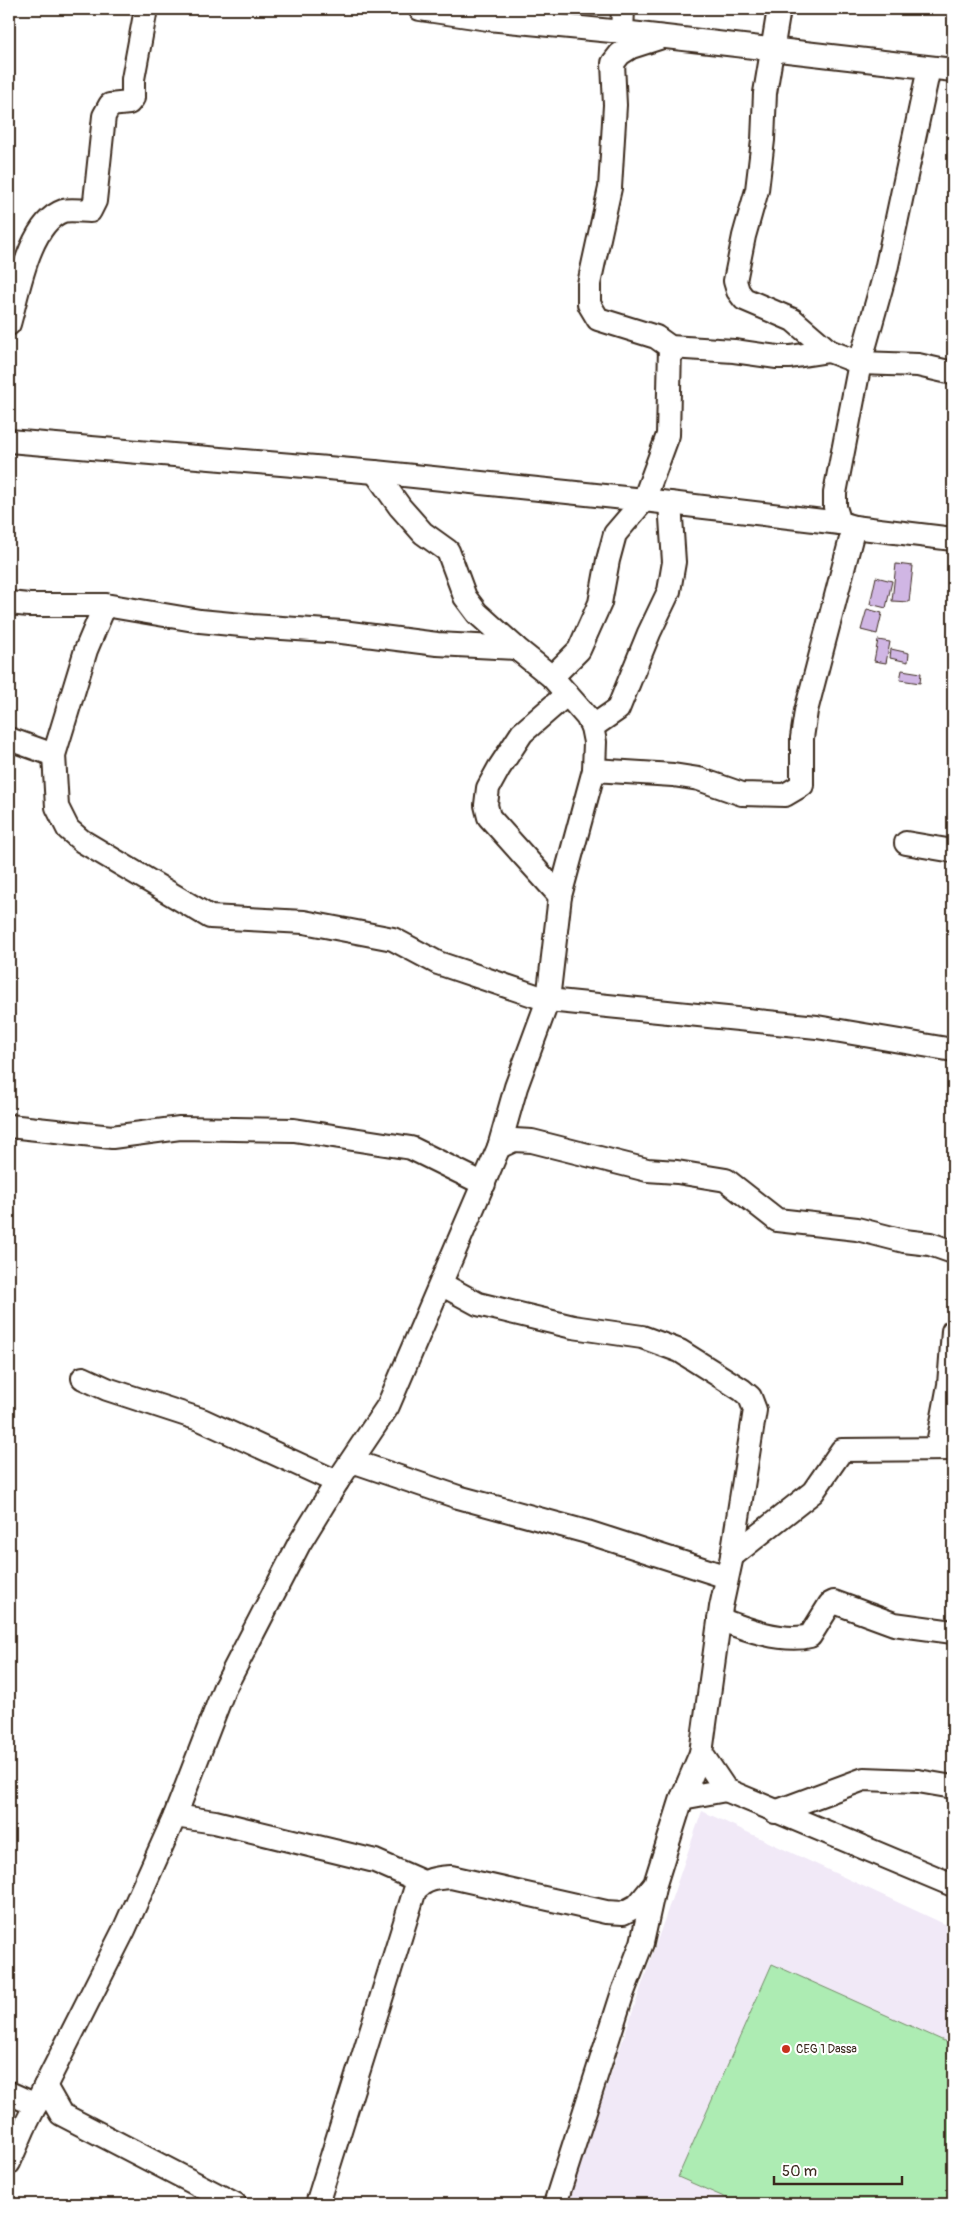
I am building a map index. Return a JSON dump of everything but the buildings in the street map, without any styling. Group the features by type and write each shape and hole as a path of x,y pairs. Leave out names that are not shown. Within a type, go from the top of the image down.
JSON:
{"street":[{"path":"9,324 32,245 48,220 64,210 90,211 95,201 104,116 110,105 129,103 133,98 133,79 146,9"},
{"path":"420,9 488,19 622,32 659,38 953,70"},
{"path":"622,32 623,9"},
{"path":"779,9 765,93 758,190 744,236 735,281 738,291 744,299 793,320 829,351 860,363 918,365 953,373"},
{"path":"659,38 631,46 620,54 613,63 615,105 610,188 589,284 589,304 598,319 656,338 670,347 734,351 777,357 829,351"},
{"path":"594,770 673,774 699,779 742,794 785,795 802,785 802,738 806,711 847,525 835,507 835,493 860,363 886,270 928,68"},
{"path":"552,677 579,650 600,603 608,560 616,534 644,500 668,435 670,347"},
{"path":"9,441 376,472 670,503 953,539"},
{"path":"9,2163 24,2128 124,1930 175,1816 224,1689 299,1544 337,1482 388,1406 499,1147 516,1088 548,1000 560,896 594,770 595,742 592,727 587,717 552,677 516,648 478,613 465,597 448,551 423,533 400,507 376,472"},
{"path":"592,727 618,709 669,591 674,562 670,503"},
{"path":"9,603 28,605 105,605 200,621 342,632 437,644 516,648"},
{"path":"105,605 86,650 54,755 57,808 68,829 82,842 210,917 304,922 393,939 438,963 548,1000 817,1027 953,1050"},
{"path":"560,896 489,818 486,805 488,788 522,733 567,694"},
{"path":"9,739 54,755"},
{"path":"906,843 953,851"},
{"path":"9,1126 112,1137 180,1128 294,1130 411,1148 484,1184"},
{"path":"499,1147 514,1140 532,1141 647,1170 677,1172 726,1180 777,1220 857,1229 904,1241 930,1244 953,1252"},
{"path":"440,1284 478,1304 573,1327 642,1337 680,1351 742,1390 750,1397 755,1410 719,1619 701,1753 682,1798 655,1884 642,1943 622,1992 555,2204"},
{"path":"729,1567 813,1492 842,1450 945,1449 953,1331"},
{"path":"83,1378 107,1389 202,1420 337,1482"},
{"path":"352,1461 458,1497 587,1532 729,1567"},
{"path":"719,1619 755,1632 802,1638 810,1636 830,1604 834,1602 894,1624 953,1632"},
{"path":"701,1753 726,1790 953,1885"},
{"path":"775,1812 864,1779 918,1781 953,1787"},
{"path":"682,1798 726,1790"},
{"path":"175,1816 215,1822 374,1861 423,1882"},
{"path":"317,2204 415,1890 423,1882 451,1876 606,1912 623,1912 638,1905 655,1884"},
{"path":"9,2093 41,2095 61,2114 235,2204"},
{"path":"24,2128 61,2114"}],"shaded area":[{"name":"CEG 1 Dassa","path":"702,1811 953,1928 953,2204 566,2204"}],"green space":[{"path":"772,1964 953,2045 953,2204 740,2204 678,2177"}],"place":[{"name":"CEG 1 Dassa","path":"786,2049"}]}
